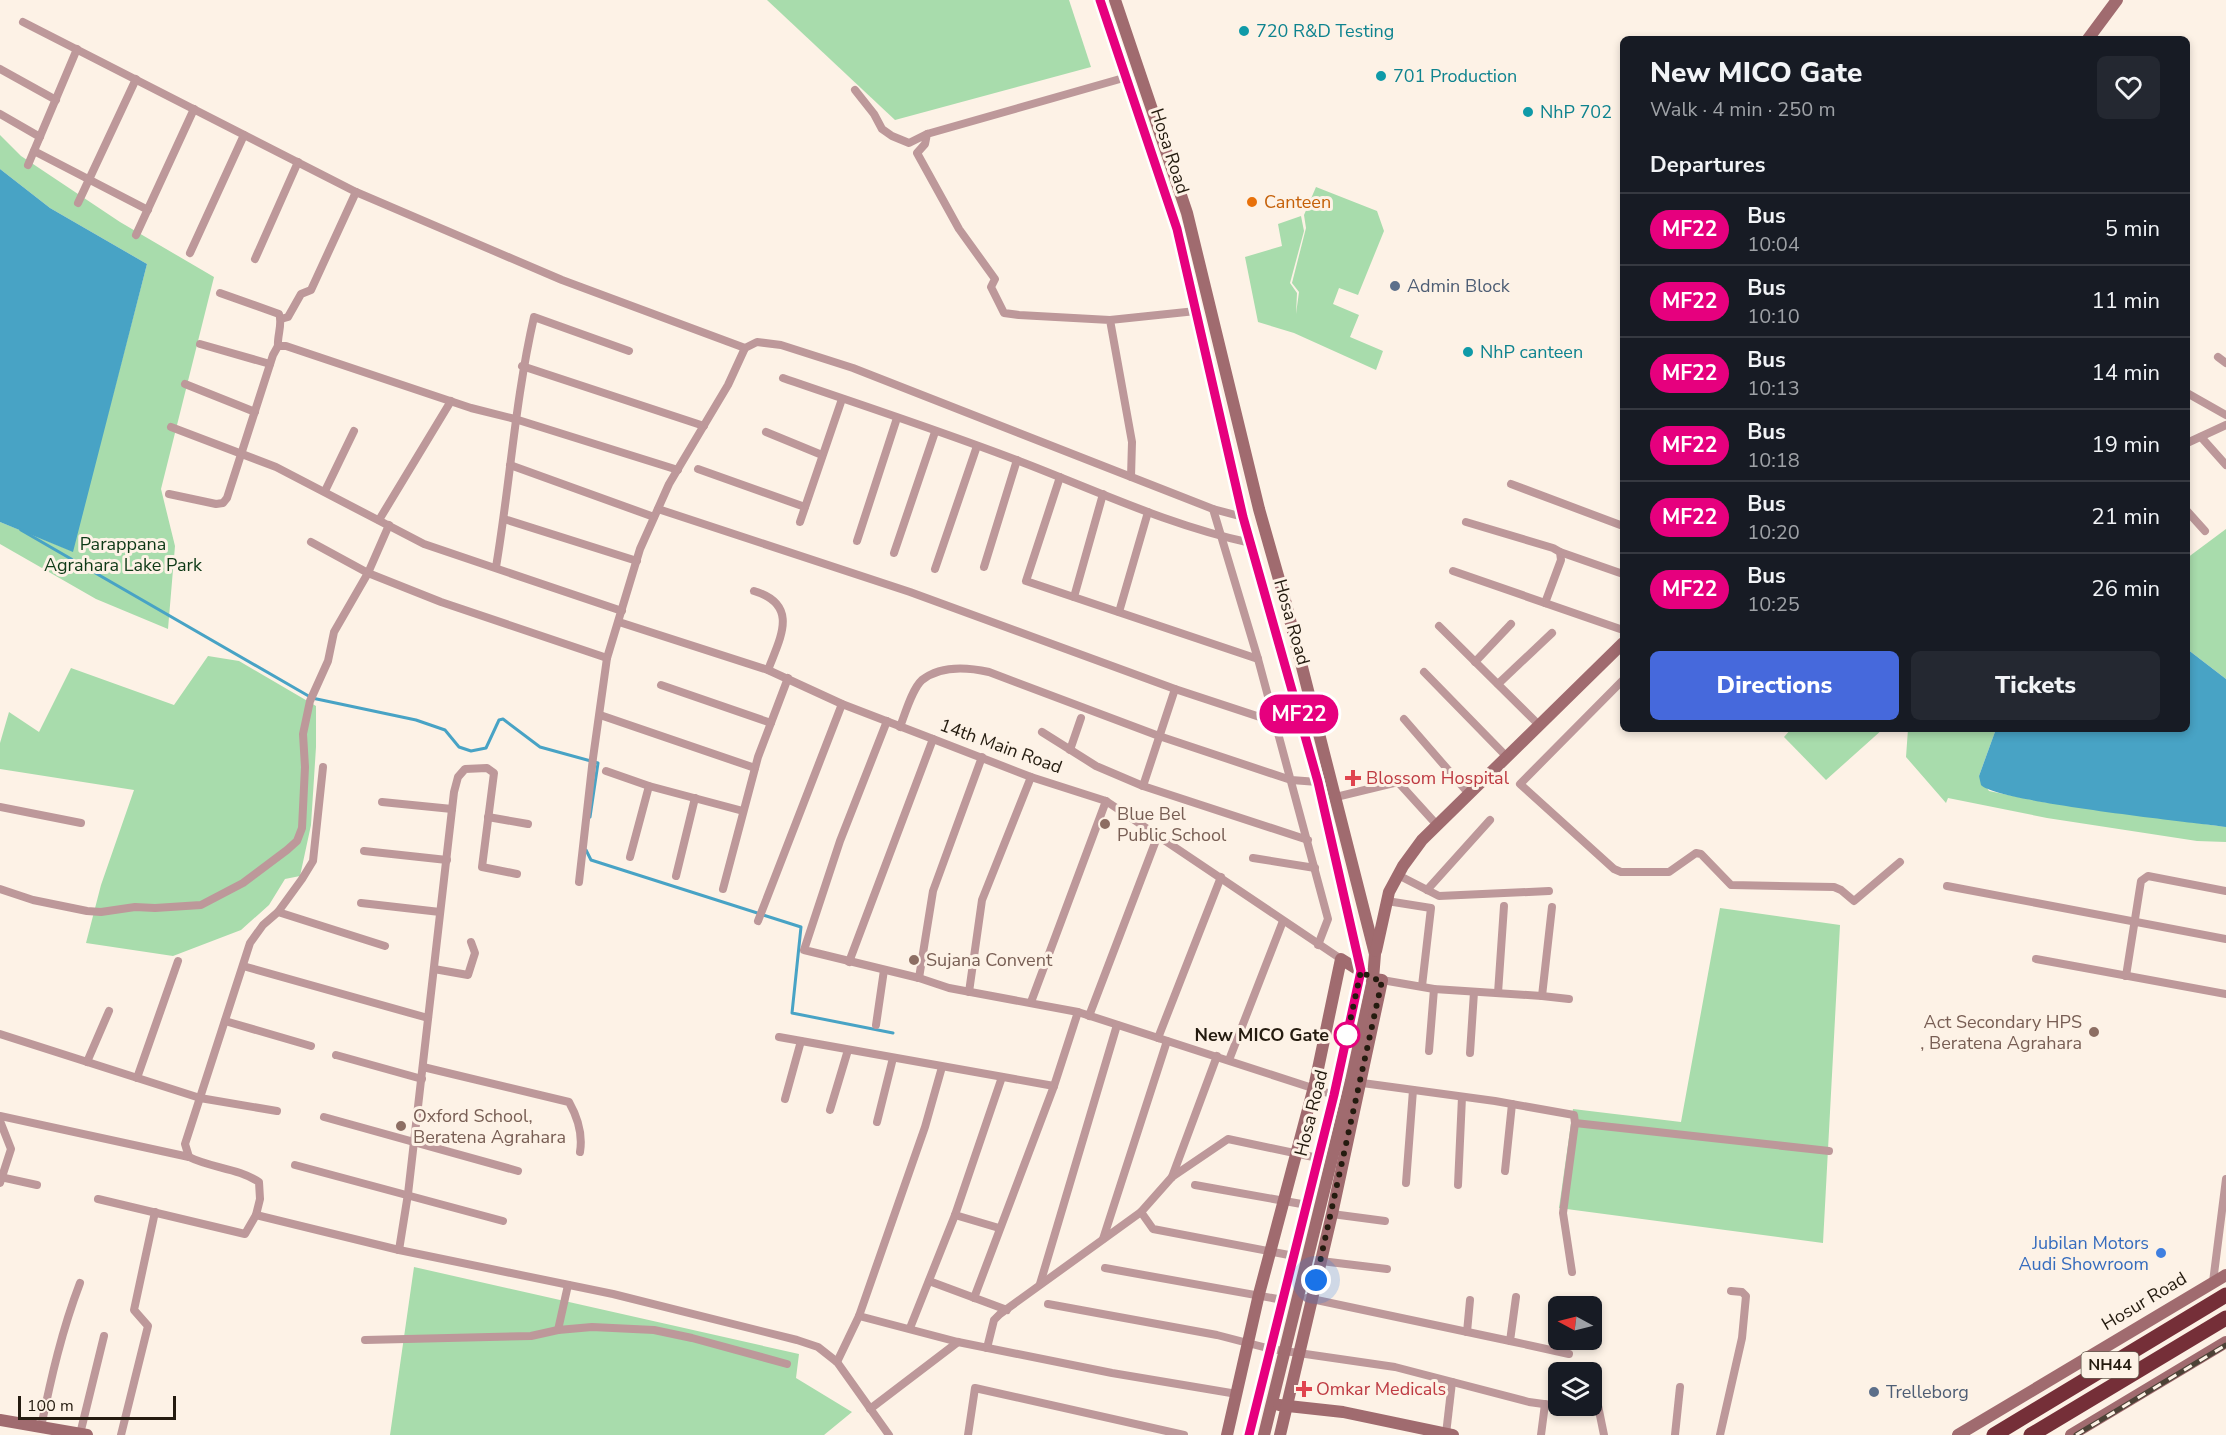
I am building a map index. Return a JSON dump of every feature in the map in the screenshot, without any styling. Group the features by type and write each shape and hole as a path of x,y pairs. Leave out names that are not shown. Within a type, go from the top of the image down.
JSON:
{"highway":[{"name":"Hosur Road","path":"1994,1435 2226,1295"},
{"path":"2007,1435 2226,1304"},
{"path":"2031,1435 2226,1318"},
{"name":"NH44","path":"2046,1435 2226,1328"}],"main road":[{"name":"Hosa Road","path":"1100,0 1177,229 1243,517 1318,782 1361,971 1334,1095 1249,1435"},
{"name":"Hosa Road","path":"1115,0 1187,213 1259,509 1286,604 1375,954 1377,980 1356,1082 1298,1296 1264,1435"},
{"path":"2090,36 2118,0"},
{"path":"1270,613 1286,604"},
{"path":"1357,952 1375,954 1389,892 1422,840 1620,646"},
{"path":"1227,1435 1259,1294 1313,1088 1341,959 1377,980"},
{"path":"1280,1435 1332,1214 1356,1082"},
{"name":"Hosur Road","path":"1958,1435 2226,1275"},
{"path":"2071,1435 2226,1342"},
{"path":"1272,1404 1343,1412 1450,1434"},
{"path":"0,1420 84,1434"}],"street":[{"path":"23,22 356,192 562,280 745,348"},
{"path":"28,165 77,49"},
{"path":"0,69 56,99"},
{"path":"855,90 874,114 882,129 892,136 909,142 927,134 1127,76"},
{"path":"78,203 136,79"},
{"path":"136,236 194,109"},
{"path":"0,114 40,137"},
{"path":"927,134 925,144 917,153 959,229 995,279 992,287 1004,313 1110,320 1196,311"},
{"path":"190,253 244,135"},
{"path":"34,151 148,210"},
{"path":"255,259 298,162"},
{"path":"281,319 288,316 301,294 311,290 356,192"},
{"path":"169,494 216,504 222,503 227,498 270,364 278,346 277,334 281,319 279,314 220,293"},
{"path":"496,567 522,366 534,317 629,351"},
{"path":"1110,320 1132,442 1131,477"},
{"path":"579,882 592,761 607,658 637,561 656,513 678,470 728,385 745,348 757,342 781,345 853,368 1213,509 1243,517"},
{"path":"200,344 270,364"},
{"path":"278,346 286,346 336,361 451,401 515,418 678,470"},
{"path":"2218,357 2226,363"},
{"path":"522,366 704,426"},
{"path":"783,378 1017,460 1148,512 1222,537 1251,543"},
{"path":"185,384 255,412"},
{"path":"2190,395 2226,415"},
{"path":"800,522 842,399"},
{"path":"379,520 451,401"},
{"path":"857,541 897,418"},
{"path":"2190,442 2226,425"},
{"path":"171,427 276,466 424,544 622,611"},
{"path":"325,491 354,431"},
{"path":"766,432 822,455"},
{"path":"894,553 935,432"},
{"path":"2201,437 2226,465"},
{"path":"935,568 977,446"},
{"path":"984,567 1017,460"},
{"path":"510,465 910,592 1175,689 1275,722 1302,723"},
{"path":"698,469 805,507"},
{"path":"1059,477 1026,581 1258,659"},
{"path":"1511,484 1620,525"},
{"path":"1074,597 1103,494"},
{"path":"1213,509 1258,659 1328,919 1318,945"},
{"path":"1119,612 1148,512"},
{"path":"2190,515 2205,531"},
{"path":"504,519 637,561"},
{"path":"1466,522 1553,548 1620,573"},
{"path":"0,890 33,900 87,911 201,905 243,883 297,841 302,828 305,766 303,734 312,697 327,661 333,632 368,573 389,525"},
{"path":"311,542 368,573 441,602 607,658"},
{"path":"1545,603 1561,560 1560,552"},
{"path":"1453,571 1620,629"},
{"path":"754,591 768,596 779,607 783,618 783,631 768,670"},
{"name":"14th Main Road","path":"619,622 768,670 842,704 900,727 1031,777 1106,801 1341,959"},
{"path":"1475,662 1511,624"},
{"path":"1439,626 1539,725"},
{"path":"1498,684 1552,633"},
{"path":"900,727 909,702 921,681 943,670 968,667 989,672 1160,736 1291,780 1318,782"},
{"path":"1424,672 1507,757"},
{"path":"723,889 755,768 788,678"},
{"path":"1620,683 1520,784 1614,869 1621,872 1669,872 1696,853 1701,854 1731,885 1834,887 1854,901 1900,862"},
{"path":"661,685 771,723"},
{"path":"1143,786 1175,689"},
{"path":"758,921 842,704"},
{"path":"600,715 755,768"},
{"path":"1070,750 1081,718"},
{"path":"1404,719 1469,794"},
{"path":"887,721 840,841 804,950 919,978 949,988 1078,1012 1334,1095"},
{"path":"1042,732 1096,766 1143,786 1308,840"},
{"path":"849,962 933,739"},
{"path":"919,978 933,891 982,757"},
{"path":"189,1157 185,1144 250,943 262,926 278,912 303,879 313,861 323,767"},
{"path":"399,1250 422,1079 452,809 458,777 465,769 487,768 494,773 482,867 517,874"},
{"path":"606,771 649,786 743,811"},
{"path":"969,992 982,900 1031,777"},
{"path":"1336,797 1398,782 1437,825"},
{"path":"630,857 649,786"},
{"path":"676,876 696,798"},
{"path":"1031,1002 1106,801"},
{"path":"382,802 452,809"},
{"path":"0,807 81,823"},
{"path":"489,817 528,824"},
{"path":"1427,890 1490,820"},
{"path":"1089,1016 1158,835"},
{"path":"364,851 447,860"},
{"path":"1253,858 1315,868"},
{"path":"1398,875 1438,896 1549,891"},
{"path":"2126,976 2141,881 2148,876 2226,891"},
{"path":"1103,1239 1162,1039 1221,877"},
{"path":"1947,886 2226,939"},
{"path":"1387,901 1431,908 1422,987"},
{"path":"361,903 440,912"},
{"path":"1498,993 1504,906"},
{"path":"1542,996 1552,907"},
{"path":"278,912 385,946"},
{"path":"1229,1060 1283,921"},
{"path":"434,969 468,975 475,953 471,942"},
{"path":"2036,959 2226,994"},
{"path":"137,1078 178,961"},
{"path":"243,966 428,1018"},
{"path":"876,1025 884,970"},
{"path":"1377,980 1434,989 1569,999"},
{"path":"1428,1051 1434,989"},
{"path":"1470,1053 1474,992"},
{"path":"87,1062 109,1011"},
{"path":"974,1298 999,1228 1020,1180 1078,1012"},
{"path":"225,1021 311,1046"},
{"path":"1040,1285 1117,1025"},
{"path":"0,1034 200,1098 276,1111"},
{"path":"779,1037 1054,1086"},
{"path":"785,1099 801,1041"},
{"path":"830,1110 848,1050"},
{"path":"336,1055 422,1079"},
{"path":"1172,1177 1217,1056"},
{"path":"877,1122 893,1058"},
{"path":"423,1067 569,1102 577,1117 582,1142 580,1152"},
{"path":"837,1362 859,1316 925,1127 942,1067"},
{"path":"910,1328 955,1215 1002,1077"},
{"path":"1356,1082 1574,1115 1575,1123 1563,1213 1572,1272"},
{"path":"1406,1183 1413,1090"},
{"path":"1458,1185 1462,1097"},
{"path":"1505,1171 1512,1104"},
{"path":"0,1116 189,1157 249,1175 259,1182 260,1199 256,1215 245,1234 98,1198"},
{"path":"324,1117 518,1171"},
{"path":"0,1121 11,1149 0,1179 37,1185"},
{"path":"1575,1123 1829,1151"},
{"path":"987,1347 994,1320 1141,1212 1172,1177 1228,1139 1318,1158"},
{"path":"295,1165 503,1221"},
{"path":"2213,1282 2226,1179"},
{"path":"1196,1185 1307,1205"},
{"path":"121,1435 148,1326 134,1310 155,1212"},
{"path":"1141,1212 1153,1229 1294,1256"},
{"path":"1332,1214 1385,1221"},
{"path":"256,1215 399,1250 740,1324 818,1347 837,1362 890,1435"},
{"path":"955,1215 999,1228"},
{"path":"1321,1260 1387,1269"},
{"path":"1105,1268 1283,1300"},
{"path":"929,1281 1007,1310"},
{"path":"41,1427 56,1359 80,1283"},
{"path":"558,1330 568,1285"},
{"path":"1720,1435 1742,1338 1746,1296 1742,1292 1731,1291"},
{"path":"1298,1296 1569,1354"},
{"path":"1510,1341 1516,1297"},
{"path":"1467,1332 1470,1300"},
{"path":"1048,1304 1217,1335 1271,1349 1395,1367 1548,1404"},
{"path":"859,1316 958,1342 1112,1373 1237,1394"},
{"path":"365,1340 531,1336 558,1330 592,1327 654,1330 787,1364"},
{"path":"84,1434 104,1336"},
{"path":"870,1409 958,1342"},
{"path":"1450,1434 1452,1382"},
{"path":"1675,1435 1680,1387"},
{"path":"968,1435 975,1388 1184,1435"},
{"path":"1540,1435 1545,1404"},
{"path":"1600,1416 1604,1435"}],"green space":[{"path":"767,0 1069,0 1091,67 895,120"},
{"name":"Parappana Agrahara Lake Park","path":"0,135 21,156 120,222 214,277 161,489 175,546 168,629 96,599 0,544 0,522 72,551 147,264 50,208 0,169"},
{"path":"1316,187 1377,211 1384,231 1358,295 1339,288 1333,304 1359,315 1350,337 1383,351 1376,370 1294,333 1258,322 1245,257 1282,246 1278,224 1301,216 1304,231 1290,283 1297,293 1296,314 1299,292 1292,283 1306,228 1304,215"},
{"path":"2226,529 2226,679 2190,651 2190,556"},
{"path":"208,656 239,661 316,706 311,825 300,876 285,879 269,905 241,930 173,956 86,943 101,885 134,790 0,769 0,743 9,712 39,732 71,668 174,705"},
{"path":"1788,732 1880,732 1826,780 1784,737"},
{"path":"1908,732 1995,732 1979,776 1989,791 2043,802 2226,827 2226,842 2197,841 2047,818 1948,798 1946,803 1906,757"},
{"path":"1720,908 1840,925 1823,1243 1559,1208 1573,1109 1681,1122"},
{"path":"414,1267 799,1354 796,1378 852,1412 824,1435 390,1435"}],"water":[{"path":"0,169 50,208 147,264 73,552 0,522"},
{"path":"2190,651 2226,679 2226,827 2021,798 1981,785 1979,776 1995,732 2190,732"}],"waterway":[{"path":"21,530 312,698 416,720 445,730 459,747 471,751 486,748 499,720 503,719 540,747 598,763 590,817"},
{"path":"586,850 591,860 801,927 792,1013 893,1033"}],"railway":[{"path":"2076,1435 2226,1345"}],"bus line":[{"name":"MF22","path":"1100,0 1177,229 1243,517 1318,782 1361,971 1334,1095 1249,1435"}],"place":[{"name":"720 R&D Testing","path":"1244,31"},
{"name":"701 Production","path":"1381,76"},
{"name":"NhP 702","path":"1528,112"},
{"name":"Canteen","path":"1252,202"},
{"name":"Admin Block","path":"1395,286"},
{"name":"NhP canteen","path":"1468,352"},
{"name":"Blossom Hospital","path":"1353,778"},
{"name":"Blue Bel Public School","path":"1105,824"},
{"name":"Sujana Convent","path":"914,960"},
{"name":"Act Secondary HPS , Beratena Agrahara","path":"2094,1032"},
{"name":"New MICO Gate","path":"1347,1035"},
{"name":"Oxford School, Beratena Agrahara","path":"401,1126"},
{"name":"Jubilan Motors Audi Showroom","path":"2161,1253"},
{"name":"Omkar Medicals","path":"1304,1389"},
{"name":"Trelleborg","path":"1874,1392"}],"route":[{"path":"1316,1280 1382,980 1373,979 1361,971 1347,1035"}]}
